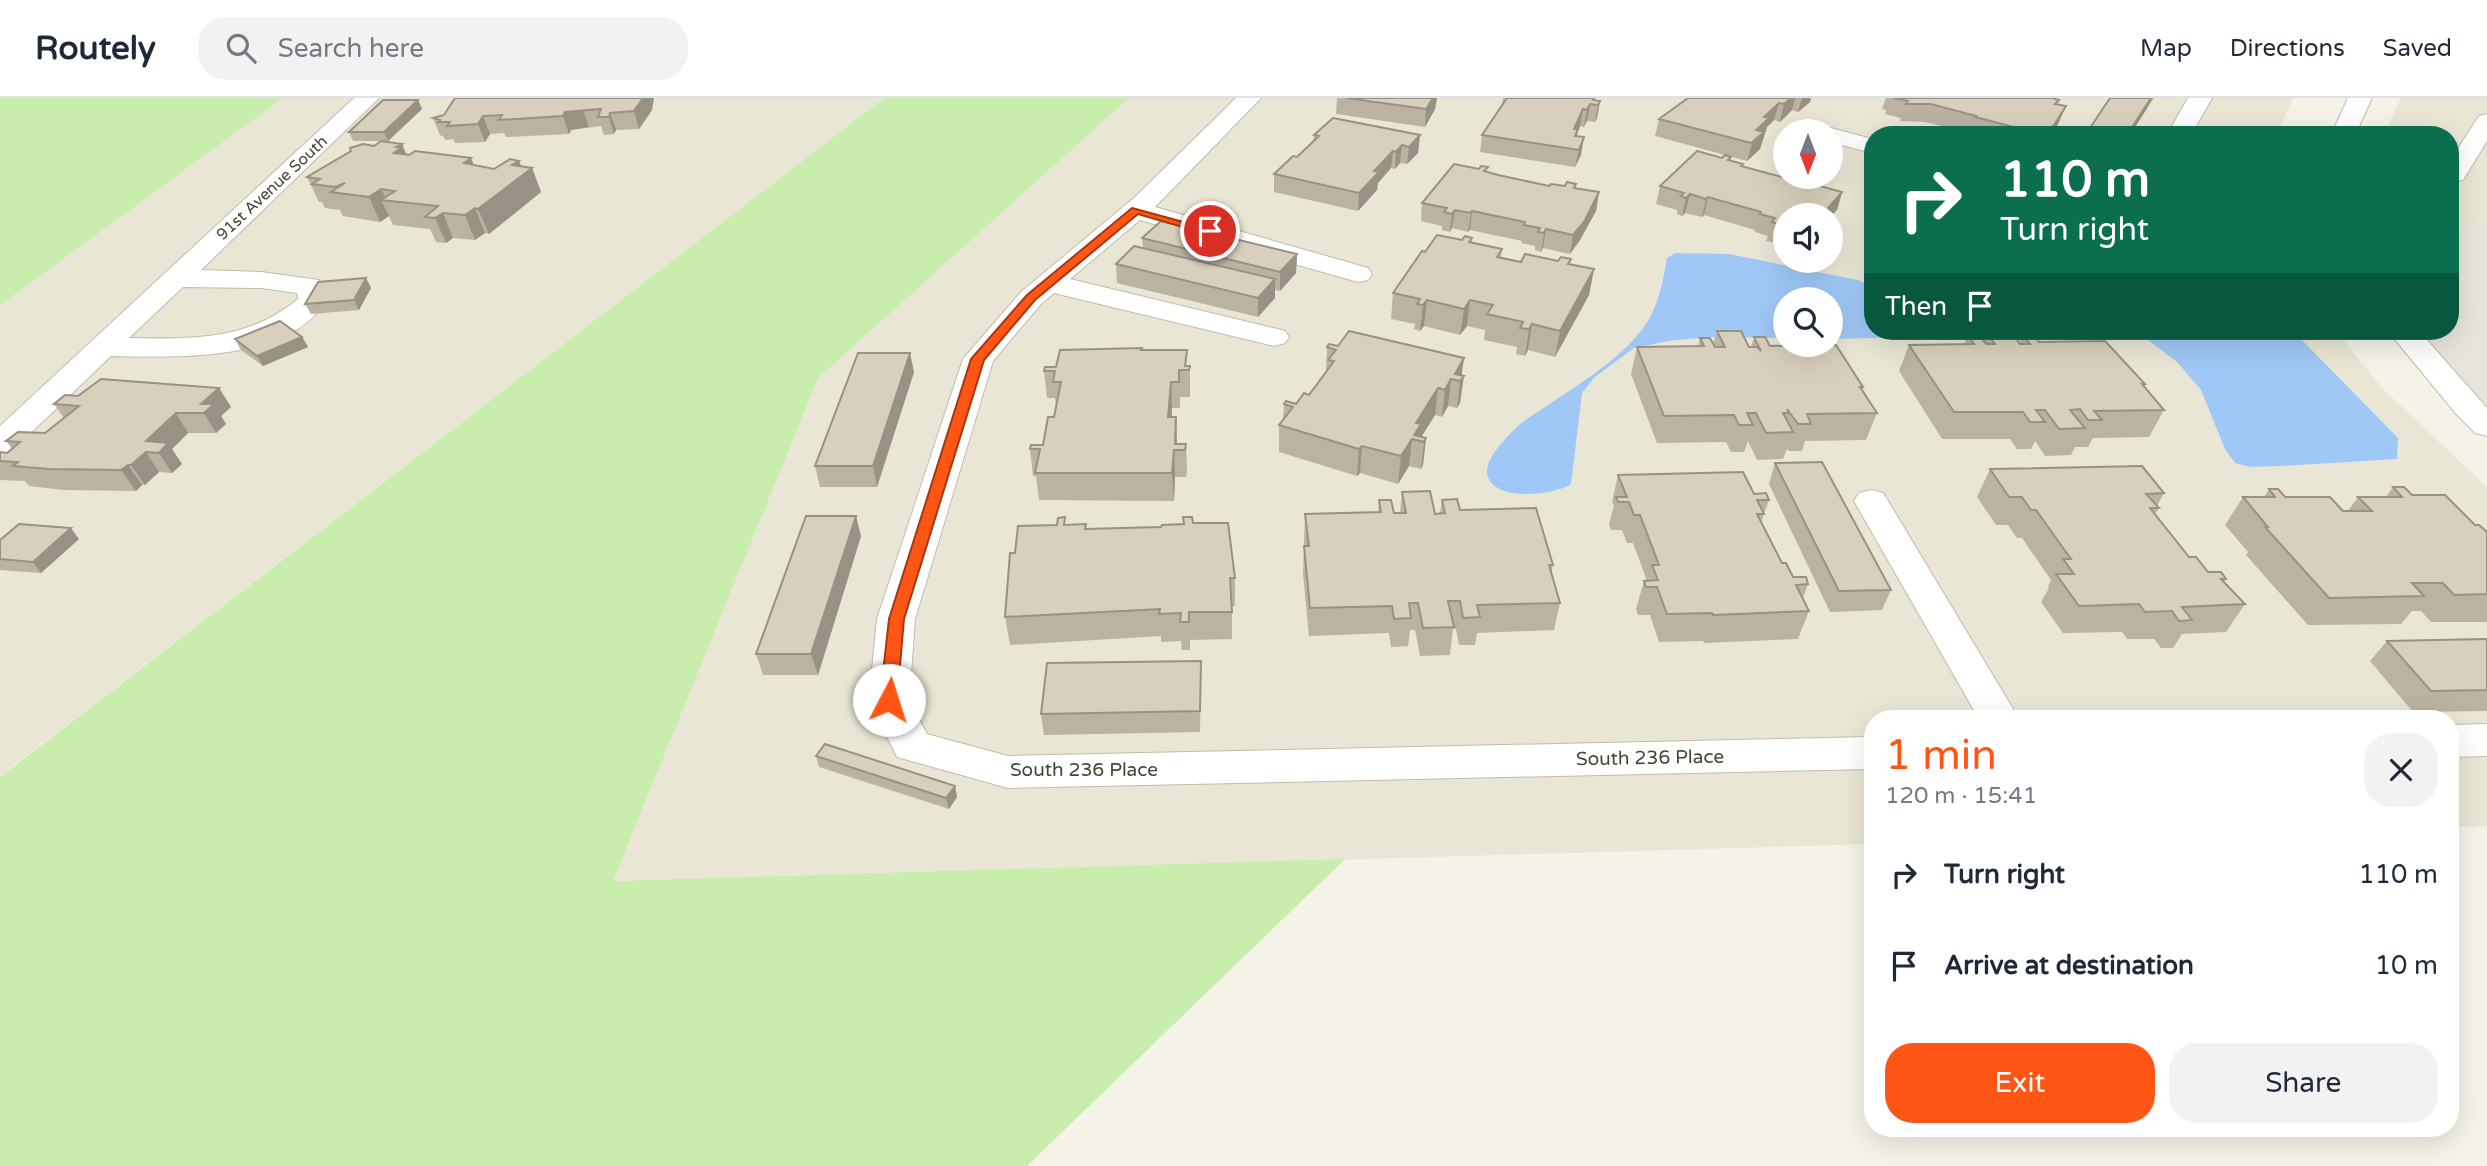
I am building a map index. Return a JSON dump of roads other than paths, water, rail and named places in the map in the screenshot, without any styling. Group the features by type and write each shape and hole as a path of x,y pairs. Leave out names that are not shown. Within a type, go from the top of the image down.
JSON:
{"street":[{"name":"91st Avenue South","path":"0,444 368,98"},
{"name":"South 236 Place","path":"1249,98 1136,210 1031,298 978,359 897,619 889,700 912,746 1008,772 1864,753"},
{"path":"2184,126 2200,98"},
{"path":"2347,126 2360,98"},
{"path":"2460,175 2487,121"},
{"path":"1843,138 1864,144"},
{"path":"1136,210 1358,274"},
{"path":"102,347 190,347 251,338 287,322 313,301 309,286 261,280 176,278"},
{"path":"1049,283 1274,337"},
{"path":"2411,340 2468,408 2487,426"},
{"path":"1871,501 1994,710"},
{"path":"2459,741 2487,740"}],"water":[{"path":"1675,253 1729,254 1773,263 1773,273 1823,273 1858,280 1864,283 1864,338 1843,339 1843,287 1773,287 1773,338 1713,337 1668,341 1634,348 1595,377 1582,393 1571,484 1552,491 1526,494 1502,490 1493,485 1487,471 1496,450 1524,421 1602,368 1637,336 1654,309 1667,258"},
{"path":"2148,340 2302,340 2398,438 2397,459 2250,467 2235,463 2225,449 2201,390 2177,362"}]}
